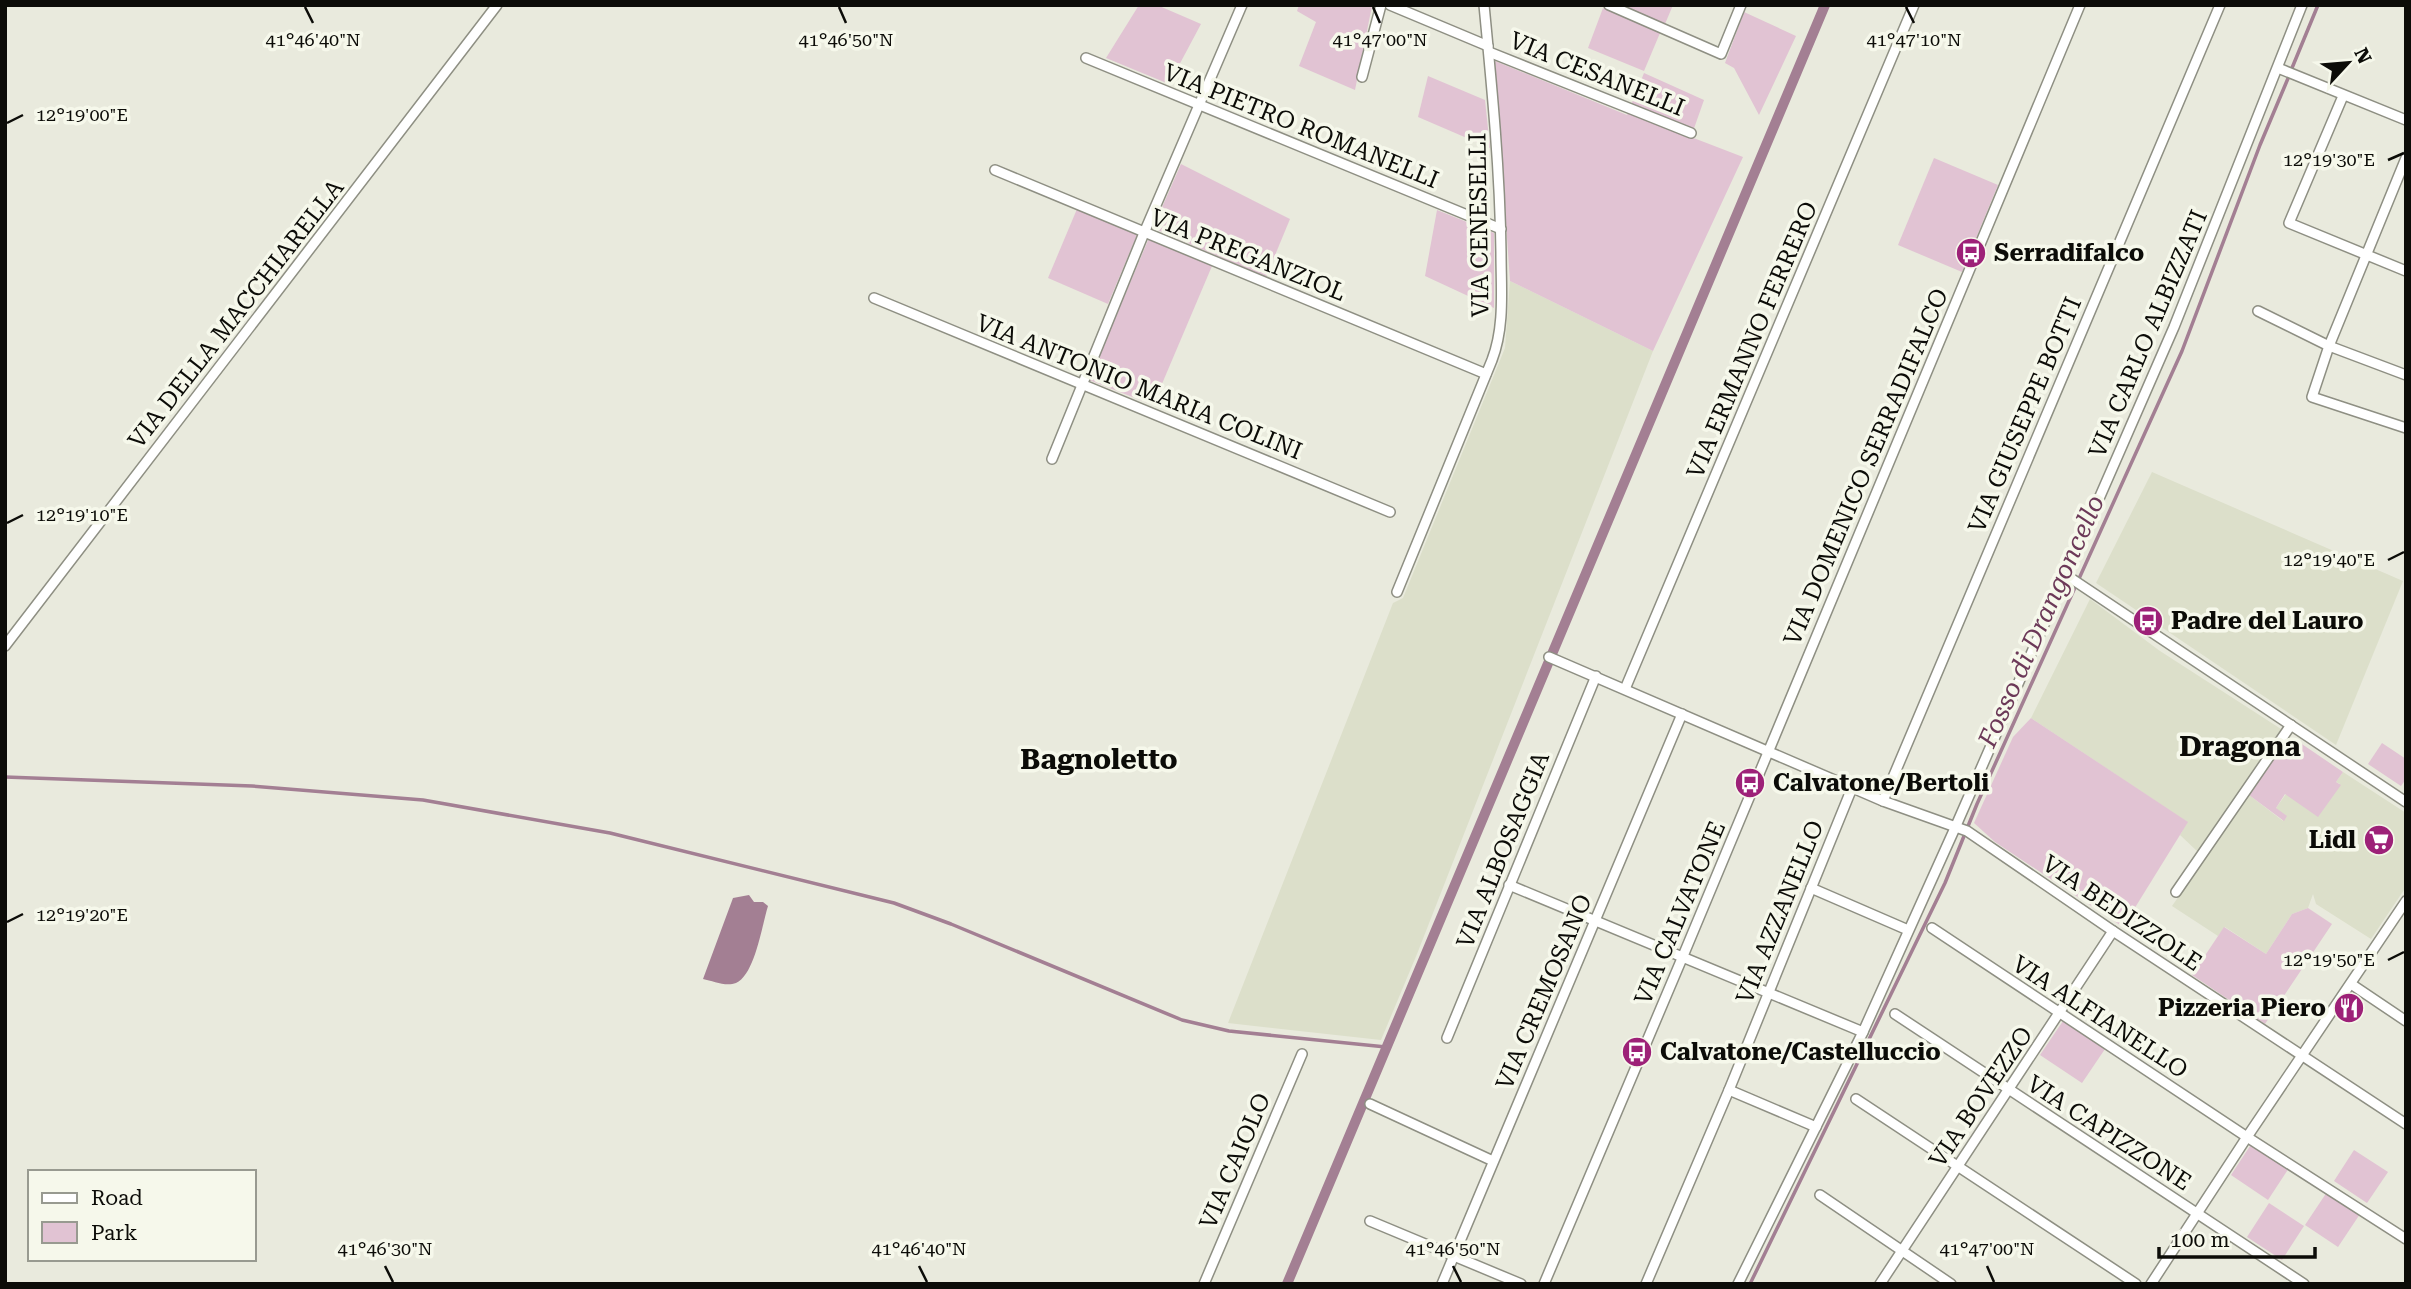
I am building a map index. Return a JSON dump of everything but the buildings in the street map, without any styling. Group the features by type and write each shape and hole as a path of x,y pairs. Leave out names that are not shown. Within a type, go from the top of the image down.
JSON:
{"street":[{"name":"VIA DELLA MACCHIARELLA","path":"5,646 498,5"},
{"path":"1052,458 1144,233 1242,5"},
{"path":"1362,77 1381,5"},
{"name":"VIA CESANELLI","path":"1390,5 1488,49 1691,133"},
{"name":"VIA CENESELLI","path":"1397,592 1486,373 1501,322 1497,134 1484,5"},
{"path":"1609,5 1721,54 1741,5"},
{"name":"VIA ERMANNO FERRERO","path":"1625,689 1914,5"},
{"name":"VIA DOMENICO SERRADIFALCO","path":"1769,751 2080,5"},
{"name":"VIA GIUSEPPE BOTTI","path":"1883,801 2220,5"},
{"name":"VIA CARLO ALBIZZATI","path":"1738,1284 1863,1032 1955,828 2174,327 2281,69 2302,5"},
{"name":"VIA PIETRO ROMANELLI","path":"1086,58 1501,229"},
{"path":"2281,69 2406,120"},
{"path":"2343,96 2289,223 2406,271"},
{"path":"2406,158 2329,346 2312,397 2406,428"},
{"name":"VIA PREGANZIOL","path":"995,170 1486,373"},
{"name":"VIA ANTONIO MARIA COLINI","path":"873,298 1390,512"},
{"path":"2258,311 2329,346 2406,375"},
{"path":"2066,575 2406,802"},
{"name":"VIA BEDIZZOLE","path":"1549,657 1852,788 1977,837 2113,931 2406,1124"},
{"name":"VIA ALBOSAGGIA","path":"1447,1038 1596,676"},
{"name":"VIA CREMOSANO","path":"1442,1284 1682,714"},
{"path":"2176,892 2291,725"},
{"name":"VIA CALVATONE","path":"1544,1284 1769,751"},
{"name":"VIA AZZANELLO","path":"1646,1284 1729,1090 1852,788"},
{"path":"1509,885 1863,1032"},
{"path":"1811,888 1908,930"},
{"path":"2151,1284 2301,1056 2404,907"},
{"name":"VIA ALFIANELLO","path":"1932,928 2247,1137 2406,1238"},
{"name":"VIA BOVEZZO","path":"1880,1284 2113,931"},
{"path":"2350,984 2406,1021"},
{"name":"VIA CAPIZZONE","path":"1895,1014 2304,1284"},
{"name":"VIA CAIOLO","path":"1204,1284 1302,1054"},
{"path":"1729,1090 1816,1127"},
{"path":"1856,1099 2136,1284"},
{"path":"1370,1104 1493,1161"},
{"path":"1820,1195 1951,1284"},
{"path":"1370,1221 1521,1284"}],"shaded area":[{"path":"1510,281 1653,351 1381,1040 1228,1023 1393,603 1403,598 1505,348"},
{"path":"2152,472 2403,581 2336,745 2096,583"},
{"path":"2090,599 2160,651 2281,729 2198,852 2180,835 2187,822 2031,718"},
{"path":"2343,772 2406,813 2406,887 2371,939 2316,904 2313,894 2308,908 2292,914 2266,954 2225,927 2218,936 2172,906 2249,795 2283,821 2276,808 2286,794 2340,784 2336,782"},
{"path":"749,895 754,902 763,902 768,906 757,949 748,970 743,978 732,984 703,979 733,898"}],"green space":[{"path":"1139,5 1157,5 1201,24 1169,84 1106,58"},
{"path":"1299,5 1372,6 1355,90 1299,66 1316,22 1297,11"},
{"path":"1620,5 1673,5 1665,24"},
{"path":"1603,8 1660,33 1644,71 1588,48"},
{"path":"1744,12 1796,36 1759,115 1734,68 1725,63"},
{"path":"1495,61 1627,115 1644,73 1704,100 1691,137 1743,157 1653,351 1510,281"},
{"path":"1428,76 1485,100 1490,148 1418,117"},
{"path":"1934,158 1998,185 1962,272 1898,245"},
{"path":"1181,164 1290,219 1266,277 1153,228"},
{"path":"1077,209 1137,235 1108,304 1048,278"},
{"path":"1437,210 1494,233 1494,308 1425,276"},
{"path":"1149,238 1212,266 1153,405 1089,380"},
{"path":"2031,718 2188,822 2123,927 1995,842 1974,823 2013,737"},
{"path":"2293,738 2343,772 2336,782 2341,785 2318,817 2285,794 2276,808 2287,816 2284,821 2249,795 2288,739"},
{"path":"2382,743 2406,759 2406,779 2401,786 2368,764"},
{"path":"2308,908 2332,924 2265,1024 2192,975 2224,927 2266,954 2292,914"},
{"path":"2063,1021 2105,1049 2082,1083 2040,1055"},
{"path":"2252,1143 2289,1168 2268,1200 2231,1175"},
{"path":"2354,1150 2388,1172 2367,1203 2334,1181"},
{"path":"2327,1192 2360,1214 2338,1247 2305,1225"},
{"path":"2269,1203 2304,1226 2282,1260 2247,1237"}],"waterway":[{"path":"1287,1284 1825,5"},
{"name":"Fosso di Drangoncello","path":"2292,68 2318,5"},
{"name":"Fosso di Drangoncello","path":"1750,1284 1945,883 1977,804 2182,351 2289,76"},
{"path":"5,777 252,786 423,800 610,833 894,903 1182,1020 1229,1031 1386,1047"}],"place":[{"name":"Serradifalco","path":"1971,253"},
{"name":"Padre del Lauro","path":"2148,621"},
{"name":"Calvatone/Bertoli","path":"1750,783"},
{"name":"Lidl","path":"2379,840"},
{"name":"Pizzeria Piero","path":"2349,1008"},
{"name":"Calvatone/Castelluccio","path":"1637,1052"}],"district":[{"name":"Dragona","path":"2240,746"},
{"name":"Bagnoletto","path":"1099,759"}]}
